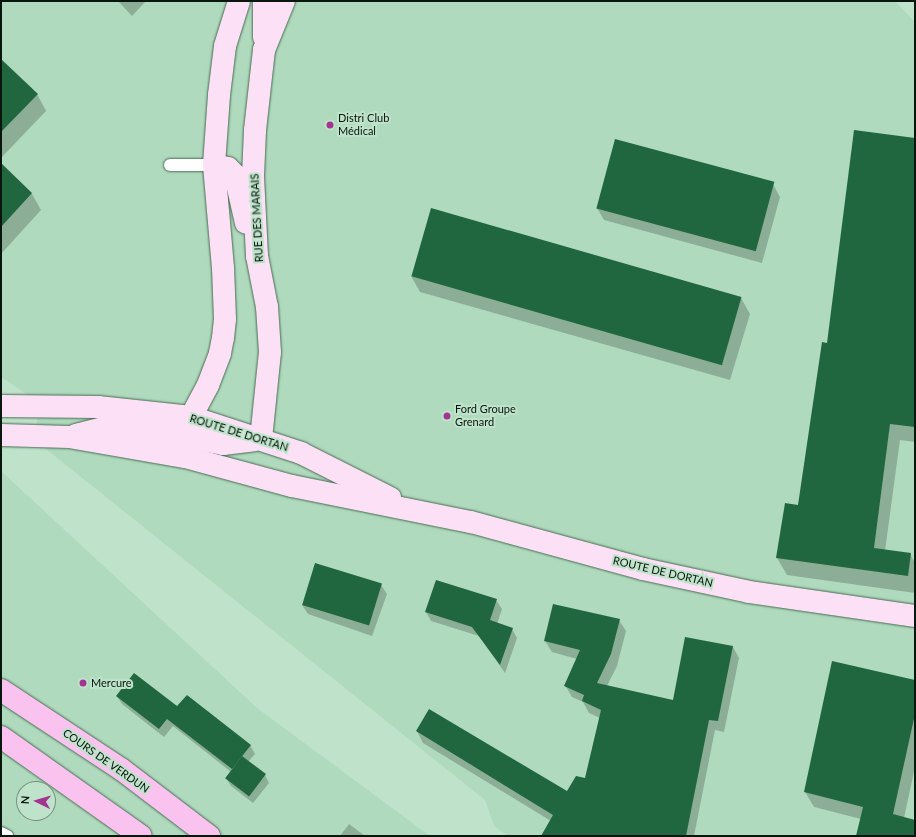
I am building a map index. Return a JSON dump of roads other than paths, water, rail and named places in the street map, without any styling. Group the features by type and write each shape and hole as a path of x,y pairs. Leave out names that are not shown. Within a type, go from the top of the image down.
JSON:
{"main road":[{"path":"191,417 220,353 225,319 214,165 218,94 225,46 239,1"},
{"path":"264,1 264,50"},
{"name":"RUE DES MARAIS","path":"261,439 270,352 267,307 257,256 253,176 264,50 284,1"},
{"path":"214,165 228,168 235,175 243,215 257,256"},
{"name":"ROUTE DE DORTAN","path":"1,406 98,407 191,417 302,453 414,510"},
{"path":"69,437 119,424 223,444 261,439"},
{"name":"ROUTE DE DORTAN","path":"1,435 69,437 185,457 292,486 471,522 643,569 750,592 915,616"},
{"name":"COURS DE VERDUN","path":"1,690 121,769 209,836"},
{"path":"1,737 141,836"}],"lane":[{"path":"170,165 214,165"},
{"path":"1,833 7,836"}],"place":[{"name":"Distri Club Médical","path":"330,125"},
{"name":"Ford Groupe Grenard","path":"447,416"},
{"name":"Mercure","path":"83,683"}]}
